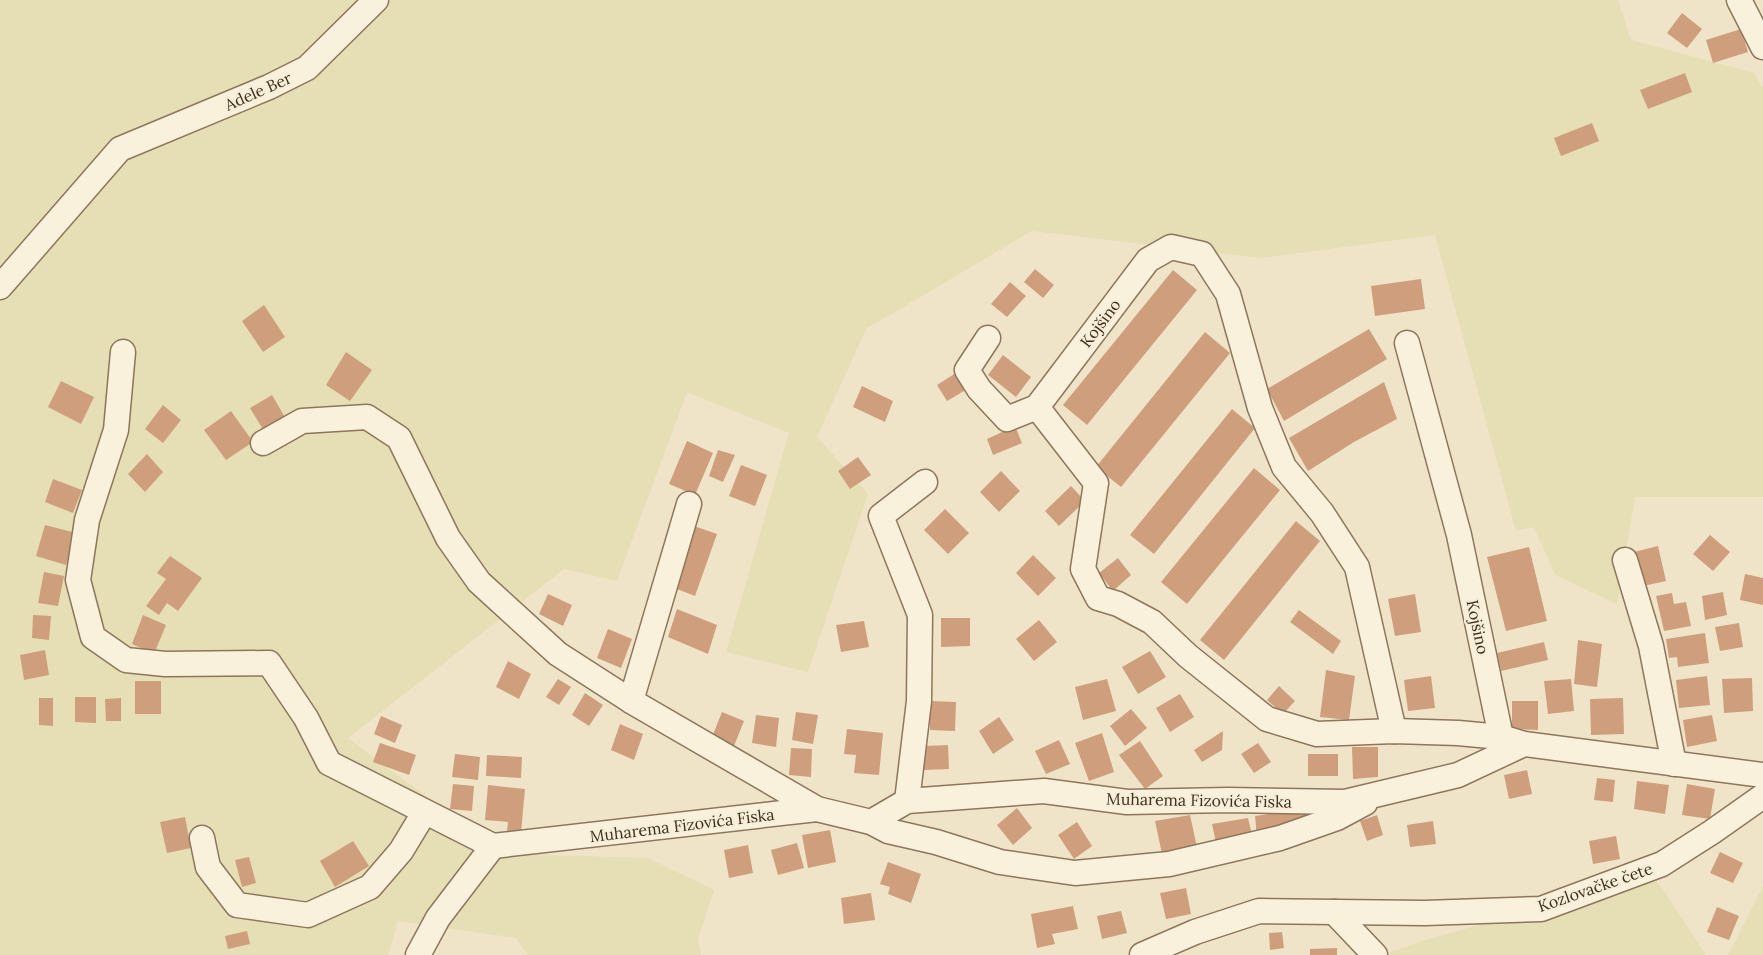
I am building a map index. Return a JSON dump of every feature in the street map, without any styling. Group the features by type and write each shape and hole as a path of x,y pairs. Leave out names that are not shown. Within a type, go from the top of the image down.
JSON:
{"street":[{"name":"Adele Ber","path":"0,287 120,149 269,87 307,68 376,0"},
{"path":"1739,0 1763,47"},
{"name":"Kojšino","path":"1037,406 1148,260 1171,247 1202,254 1228,294 1260,408 1284,467 1322,513 1356,567 1394,731"},
{"path":"988,338 967,370 979,389 1007,419 1037,406 1096,483 1083,569 1098,598 1118,604 1152,622 1188,656 1267,719 1317,734 1394,731 1501,736 1524,744 1763,775"},
{"name":"Kojšino","path":"1407,343 1459,535 1501,736"},
{"path":"123,352 116,430 87,520 78,580 93,637 126,660 165,664 269,663 306,718 329,764 493,846 438,918 418,955"},
{"path":"263,443 302,421 368,417 399,438 448,538 479,582 558,654 632,701 817,809"},
{"path":"907,801 919,701 920,615 881,516 925,482"},
{"path":"632,701 689,504"},
{"path":"1625,560 1651,646 1674,764"},
{"name":"Muharema Fizovića Fiska","path":"871,822 907,801 1044,791 1127,802 1228,800 1345,802 1458,775 1524,744"},
{"name":"Muharema Fizovića Fiska","path":"493,846 817,809 871,822 888,831 936,842 1000,862 1075,873 1169,864 1280,838 1337,818 1383,794"},
{"name":"Kozlovačke čete","path":"1142,955 1195,932 1259,911 1425,913 1541,909 1662,864 1763,796"},
{"path":"202,838 208,867 237,905 308,915 370,886 401,851 424,813"},
{"path":"1334,912 1375,955"}],"shaded area":[{"path":"0,0 1618,0 1631,40 1754,73 1763,88 1763,497 1635,497 1617,604 1555,575 1534,527 1516,531 1435,235 1262,258 1032,231 866,329 817,437 868,494 808,672 726,652 789,433 687,392 617,581 564,569 348,738 493,846 547,855 648,858 714,890 698,939 701,955 528,955 516,938 398,921 388,955 0,955"},
{"path":"1654,876 1706,955 1383,955 1425,940"},
{"path":"1763,886 1763,955 1728,955"}],"building":[{"path":"1682,13 1702,29 1687,48 1667,33"},
{"path":"1741,29 1748,52 1713,63 1706,40"},
{"path":"1685,73 1692,92 1648,109 1640,90"},
{"path":"1592,123 1599,141 1561,156 1554,138"},
{"path":"1035,269 1054,285 1043,298 1024,282"},
{"path":"1173,270 1197,290 1087,425 1063,405"},
{"path":"1421,279 1425,309 1375,316 1371,286"},
{"path":"1010,282 1026,296 1007,317 991,304"},
{"path":"264,305 285,337 263,352 242,321"},
{"path":"1369,329 1387,359 1284,421 1267,389"},
{"path":"1205,332 1230,353 1121,487 1096,467"},
{"path":"346,352 372,370 350,401 326,385"},
{"path":"1003,355 1031,377 1016,397 988,375"},
{"path":"959,371 969,388 947,401 937,385"},
{"path":"61,381 94,397 81,424 48,407"},
{"path":"1384,382 1397,419 1354,442 1308,471 1289,438"},
{"path":"862,386 893,401 885,422 853,407"},
{"path":"272,395 286,419 264,431 250,408"},
{"path":"163,405 181,420 163,443 145,429"},
{"path":"1232,409 1255,428 1154,554 1130,535"},
{"path":"231,411 253,442 226,460 204,430"},
{"path":"1015,426 1022,443 993,455 987,439"},
{"path":"687,441 713,453 695,495 669,484"},
{"path":"718,450 735,455 723,482 709,476"},
{"path":"147,454 163,472 145,492 128,474"},
{"path":"858,457 871,475 850,489 838,471"},
{"path":"741,465 767,475 755,506 729,496"},
{"path":"1254,468 1280,490 1187,604 1161,582"},
{"path":"1001,471 1020,491 999,512 980,492"},
{"path":"53,479 82,490 73,513 45,502"},
{"path":"1071,486 1085,501 1059,526 1045,511"},
{"path":"945,509 969,533 948,554 924,530"},
{"path":"1296,521 1320,541 1224,660 1200,640"},
{"path":"45,525 76,533 66,565 36,556"},
{"path":"694,526 717,534 695,596 672,587"},
{"path":"1710,535 1730,552 1713,571 1693,554"},
{"path":"1658,546 1666,581 1643,586 1634,552"},
{"path":"1529,547 1547,621 1506,631 1487,557"},
{"path":"1033,555 1056,578 1038,596 1016,573"},
{"path":"170,556 202,578 178,611 167,603 159,615 146,606 166,579 157,573"},
{"path":"1118,558 1131,575 1113,591 1099,573"},
{"path":"44,572 64,576 58,606 38,603"},
{"path":"1745,574 1763,578 1763,605 1740,600"},
{"path":"1723,592 1727,615 1705,620 1702,596"},
{"path":"1672,593 1674,604 1686,602 1691,626 1664,631 1656,596"},
{"path":"548,594 572,605 563,626 539,614"},
{"path":"1415,594 1421,632 1395,636 1388,599"},
{"path":"677,609 717,625 708,654 668,637"},
{"path":"1299,610 1341,641 1333,654 1290,622"},
{"path":"33,615 51,616 49,640 32,638"},
{"path":"143,615 166,625 154,654 132,644"},
{"path":"941,618 970,618 970,646 941,647"},
{"path":"1039,620 1057,642 1034,661 1016,639"},
{"path":"864,621 869,647 841,652 836,625"},
{"path":"1739,623 1743,647 1720,651 1715,627"},
{"path":"608,629 632,639 621,668 597,658"},
{"path":"1705,633 1709,663 1678,667 1677,657 1669,658 1666,639"},
{"path":"1578,640 1602,644 1597,687 1574,684"},
{"path":"1544,642 1548,660 1501,671 1497,653"},
{"path":"45,650 49,675 24,680 20,655"},
{"path":"1150,651 1166,677 1138,694 1122,667"},
{"path":"508,661 531,674 519,699 496,687"},
{"path":"1326,670 1355,676 1349,720 1320,717"},
{"path":"1431,676 1435,708 1408,711 1404,680"},
{"path":"1707,676 1710,705 1679,708 1676,680"},
{"path":"1752,678 1753,711 1724,713 1722,679"},
{"path":"558,679 571,687 559,705 546,697"},
{"path":"1107,679 1116,711 1083,720 1075,687"},
{"path":"1571,679 1574,711 1548,714 1544,681"},
{"path":"135,681 161,681 161,714 135,714"},
{"path":"1279,686 1295,701 1283,714 1267,700"},
{"path":"585,693 603,705 589,726 572,715"},
{"path":"1180,694 1194,717 1170,732 1156,708"},
{"path":"75,697 96,697 96,723 75,722"},
{"path":"39,698 53,698 53,726 39,725"},
{"path":"121,698 121,721 106,721 105,699"},
{"path":"1623,698 1624,734 1591,735 1590,699"},
{"path":"930,701 956,702 955,731 930,730"},
{"path":"1512,701 1538,701 1538,730 1512,729"},
{"path":"1131,709 1147,728 1125,746 1110,726"},
{"path":"722,712 744,721 734,746 712,737"},
{"path":"796,712 818,715 813,744 792,740"},
{"path":"756,715 779,718 776,747 752,743"},
{"path":"1712,715 1717,741 1687,747 1683,720"},
{"path":"381,716 402,725 395,743 374,734"},
{"path":"999,717 1014,740 993,754 979,731"},
{"path":"620,724 643,734 634,760 611,750"},
{"path":"847,729 883,733 879,775 854,773 856,755 844,754"},
{"path":"1223,731 1222,750 1202,762 1194,750"},
{"path":"1102,733 1114,772 1089,781 1075,743"},
{"path":"1059,740 1070,764 1046,774 1035,751"},
{"path":"1140,741 1163,776 1145,789 1119,755"},
{"path":"380,743 416,755 409,775 373,762"},
{"path":"1258,743 1271,762 1254,773 1241,754"},
{"path":"948,745 949,769 924,770 924,746"},
{"path":"1352,747 1378,747 1378,777 1353,779"},
{"path":"791,748 812,749 811,777 789,775"},
{"path":"455,754 480,757 478,780 452,777"},
{"path":"1308,754 1338,754 1338,776 1308,776"},
{"path":"487,755 522,757 521,778 486,776"},
{"path":"1527,770 1532,794 1509,799 1504,775"},
{"path":"1597,778 1615,780 1613,802 1594,800"},
{"path":"1637,781 1669,785 1665,814 1634,809"},
{"path":"453,784 474,786 472,811 450,809"},
{"path":"1687,784 1715,789 1710,819 1682,815"},
{"path":"488,785 525,789 521,833 507,831 508,822 485,820"},
{"path":"1017,808 1032,828 1013,845 997,825"},
{"path":"1307,808 1309,819 1257,837 1255,816"},
{"path":"1190,815 1197,847 1162,854 1155,821"},
{"path":"1377,815 1383,835 1367,841 1360,821"},
{"path":"185,817 191,848 167,853 160,822"},
{"path":"1248,818 1253,839 1217,847 1212,824"},
{"path":"1433,821 1436,844 1410,847 1407,825"},
{"path":"1077,822 1092,846 1074,859 1058,835"},
{"path":"830,830 836,862 808,868 802,835"},
{"path":"1616,836 1620,859 1593,864 1589,841"},
{"path":"353,841 369,866 335,887 320,861"},
{"path":"797,843 804,868 778,875 771,850"},
{"path":"748,845 753,873 729,878 724,850"},
{"path":"1720,852 1743,863 1733,883 1710,873"},
{"path":"249,857 256,883 242,887 235,860"},
{"path":"888,862 921,874 911,903 888,894 890,887 880,884"},
{"path":"1186,888 1191,914 1166,919 1160,893"},
{"path":"871,893 875,920 844,924 841,898"},
{"path":"1073,906 1078,929 1052,934 1055,944 1037,948 1031,914"},
{"path":"1717,907 1739,916 1729,940 1707,932"},
{"path":"1121,911 1127,933 1102,939 1097,916"},
{"path":"247,931 250,944 228,949 225,936"},
{"path":"1282,932 1284,948 1270,950 1269,933"},
{"path":"1337,948 1337,955 1310,955 1310,949"}]}
